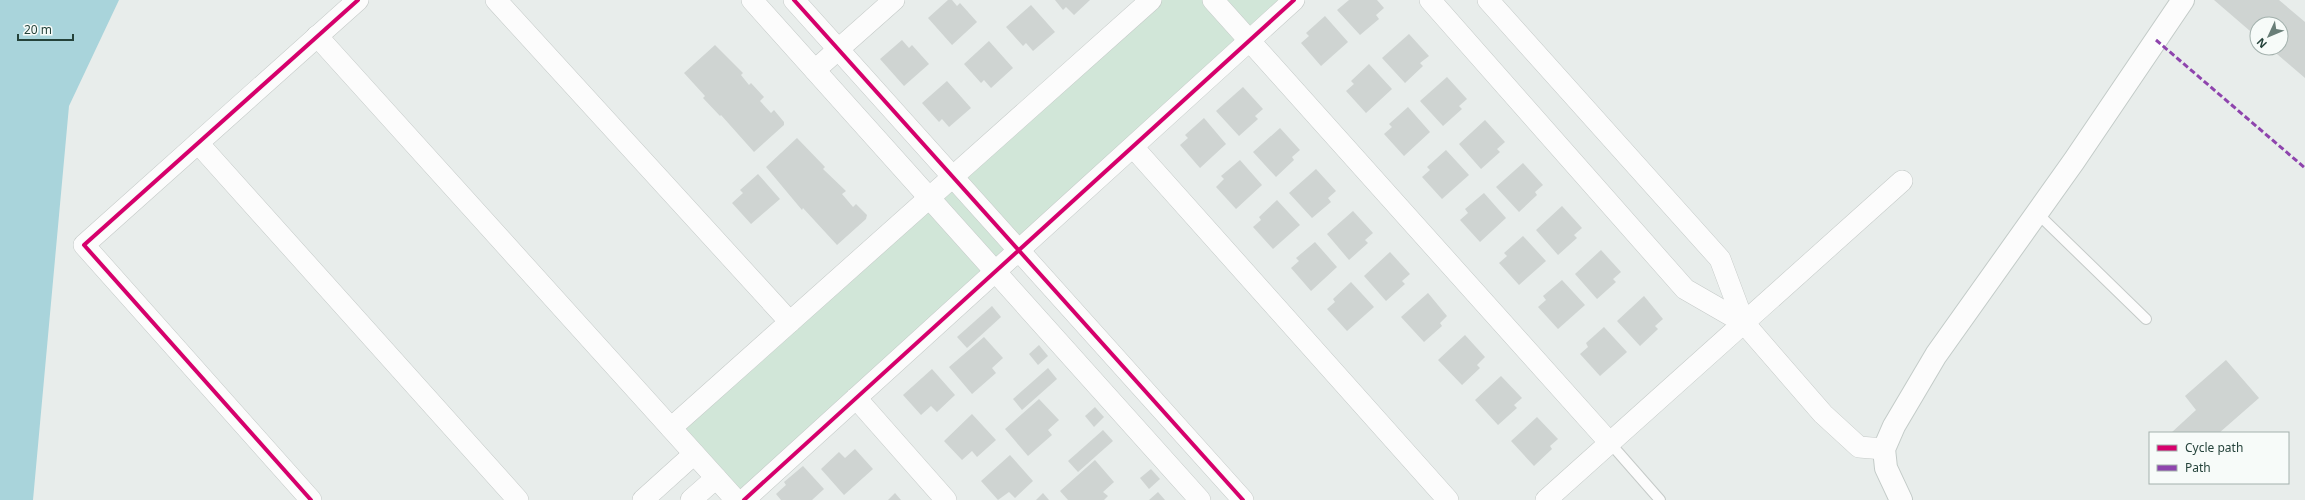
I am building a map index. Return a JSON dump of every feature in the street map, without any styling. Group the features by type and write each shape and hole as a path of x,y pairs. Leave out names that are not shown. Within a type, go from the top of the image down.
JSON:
{"street":[{"path":"311,500 84,246 358,0"},
{"path":"496,0 790,322"},
{"path":"752,0 1200,500"},
{"path":"794,0 1243,500"},
{"path":"815,70 894,0"},
{"path":"671,428 1151,0"},
{"path":"1213,0 1610,443"},
{"path":"744,500 1294,0"},
{"path":"1430,0 1685,288 1744,323 1823,414 1859,447 1884,449"},
{"path":"1488,0 1720,259 1744,323"},
{"path":"1901,500 1886,468 1884,449 1894,426 1936,355 2036,212 2074,161 2183,0"},
{"path":"317,36 736,500"},
{"path":"198,143 518,500"},
{"path":"1133,147 1448,500"},
{"path":"1546,500 1902,181"},
{"path":"856,398 946,500"},
{"path":"643,500 694,454"},
{"path":"691,500 716,478"}],"lane":[{"path":"2036,212 2146,319"},
{"path":"1610,443 1660,500"}],"green space":[{"path":"1151,0 1294,0 744,500 671,428"}],"water":[{"path":"0,0 119,0 69,106 33,500 0,500"}],"building":[{"path":"948,0 952,0 957,6 960,3 977,22 952,45 928,18"},
{"path":"1055,0 1090,0 1074,15 1066,7 1063,10"},
{"path":"1349,0 1377,0 1384,8 1376,15 1379,19 1360,35 1337,10"},
{"path":"2214,0 2279,0 2305,22 2305,78 2279,56 2289,56 2289,16 2249,16 2249,30"},
{"path":"1031,5 1055,32 1033,51 1026,43 1023,46 1006,27"},
{"path":"1325,16 1348,42 1321,66 1301,43 1309,36 1306,33"},
{"path":"1409,34 1429,56 1420,63 1423,66 1405,83 1382,58"},
{"path":"902,40 909,48 912,45 929,64 904,86 880,59"},
{"path":"989,41 1013,68 991,88 984,80 981,83 964,64"},
{"path":"715,45 743,73 741,75 749,85 751,83 764,97 760,101 771,113 774,110 784,122 784,125 754,152 721,115 720,116 703,98 705,96 684,73"},
{"path":"1369,64 1392,89 1366,113 1346,91 1354,84 1351,81"},
{"path":"1447,77 1467,99 1459,106 1462,109 1443,126 1420,101"},
{"path":"947,81 971,108 949,127 942,119 939,122 922,103"},
{"path":"1243,87 1263,109 1255,116 1258,119 1239,136 1216,111"},
{"path":"1408,107 1430,132 1404,156 1384,134 1392,127 1389,124"},
{"path":"1204,118 1226,144 1200,168 1180,145 1188,138 1185,135"},
{"path":"1485,120 1505,142 1497,149 1500,152 1481,169 1459,144"},
{"path":"1280,128 1300,150 1292,157 1294,160 1276,177 1253,152"},
{"path":"797,138 825,167 823,169 846,191 842,194 853,207 856,204 867,215 866,219 837,245 803,208 802,210 766,167"},
{"path":"1446,150 1469,175 1442,199 1422,177 1430,170 1427,167"},
{"path":"1240,160 1262,185 1236,209 1216,187 1224,179 1221,176"},
{"path":"1523,163 1543,185 1535,192 1537,195 1519,212 1496,187"},
{"path":"1316,169 1336,191 1328,198 1331,202 1312,218 1289,193"},
{"path":"758,174 780,199 751,224 732,203 743,193 740,190"},
{"path":"1484,193 1506,218 1480,242 1460,220 1468,213 1465,209"},
{"path":"1277,200 1300,225 1273,249 1253,227 1261,220 1259,217"},
{"path":"1562,206 1582,228 1574,235 1577,238 1558,255 1536,230"},
{"path":"1353,211 1373,233 1365,240 1368,243 1349,260 1327,234"},
{"path":"1523,236 1546,261 1519,285 1499,263 1507,256 1504,253"},
{"path":"1315,242 1337,267 1311,291 1291,268 1299,261 1296,258"},
{"path":"1601,250 1621,272 1613,279 1616,282 1597,299 1575,274"},
{"path":"1390,252 1410,274 1402,281 1405,284 1386,301 1364,276"},
{"path":"1562,280 1585,305 1558,329 1538,307 1546,300 1543,296"},
{"path":"1351,282 1374,307 1347,331 1327,309 1335,302 1333,299"},
{"path":"1428,293 1447,316 1440,323 1442,326 1424,342 1401,317"},
{"path":"1644,296 1663,319 1655,326 1658,329 1640,346 1617,321"},
{"path":"992,306 1001,317 967,348 957,337"},
{"path":"1604,327 1627,352 1600,376 1580,354 1588,347 1586,343"},
{"path":"1465,335 1485,357 1477,365 1480,368 1462,385 1438,360"},
{"path":"984,337 1003,358 992,368 996,373 972,394 949,367"},
{"path":"1039,345 1048,356 1038,365 1029,354"},
{"path":"2226,360 2259,398 2220,432 2172,432 2196,410 2185,396"},
{"path":"1048,368 1057,379 1022,410 1013,399"},
{"path":"932,369 955,395 937,412 931,406 921,415 903,395"},
{"path":"1501,376 1522,398 1514,405 1517,408 1498,425 1475,400"},
{"path":"1039,399 1059,420 1048,430 1052,435 1028,456 1005,429"},
{"path":"1095,407 1104,417 1094,427 1085,416"},
{"path":"972,414 996,440 977,457 972,451 962,460 944,441"},
{"path":"1537,417 1558,439 1550,446 1552,449 1534,466 1511,441"},
{"path":"1103,430 1113,441 1078,472 1068,461"},
{"path":"855,449 873,469 844,495 821,469 839,452 845,458"},
{"path":"1010,455 1033,481 1015,498 1009,492 998,500 981,481"},
{"path":"1095,460 1114,482 1103,492 1108,496 1104,500 1068,500 1060,491"},
{"path":"803,466 824,489 812,500 781,500 776,494 786,485 784,482"},
{"path":"1151,469 1160,479 1149,489 1140,478"},
{"path":"1158,492 1165,500 1149,500"},
{"path":"895,493 901,500 888,500"},
{"path":"1043,493 1049,500 1036,500"}],"marked path":[{"path":"2156,40 2305,168"}],"cycle path":[{"path":"311,500 84,245 358,0"},
{"path":"794,0 1243,500"},
{"path":"744,500 1294,0"}]}
